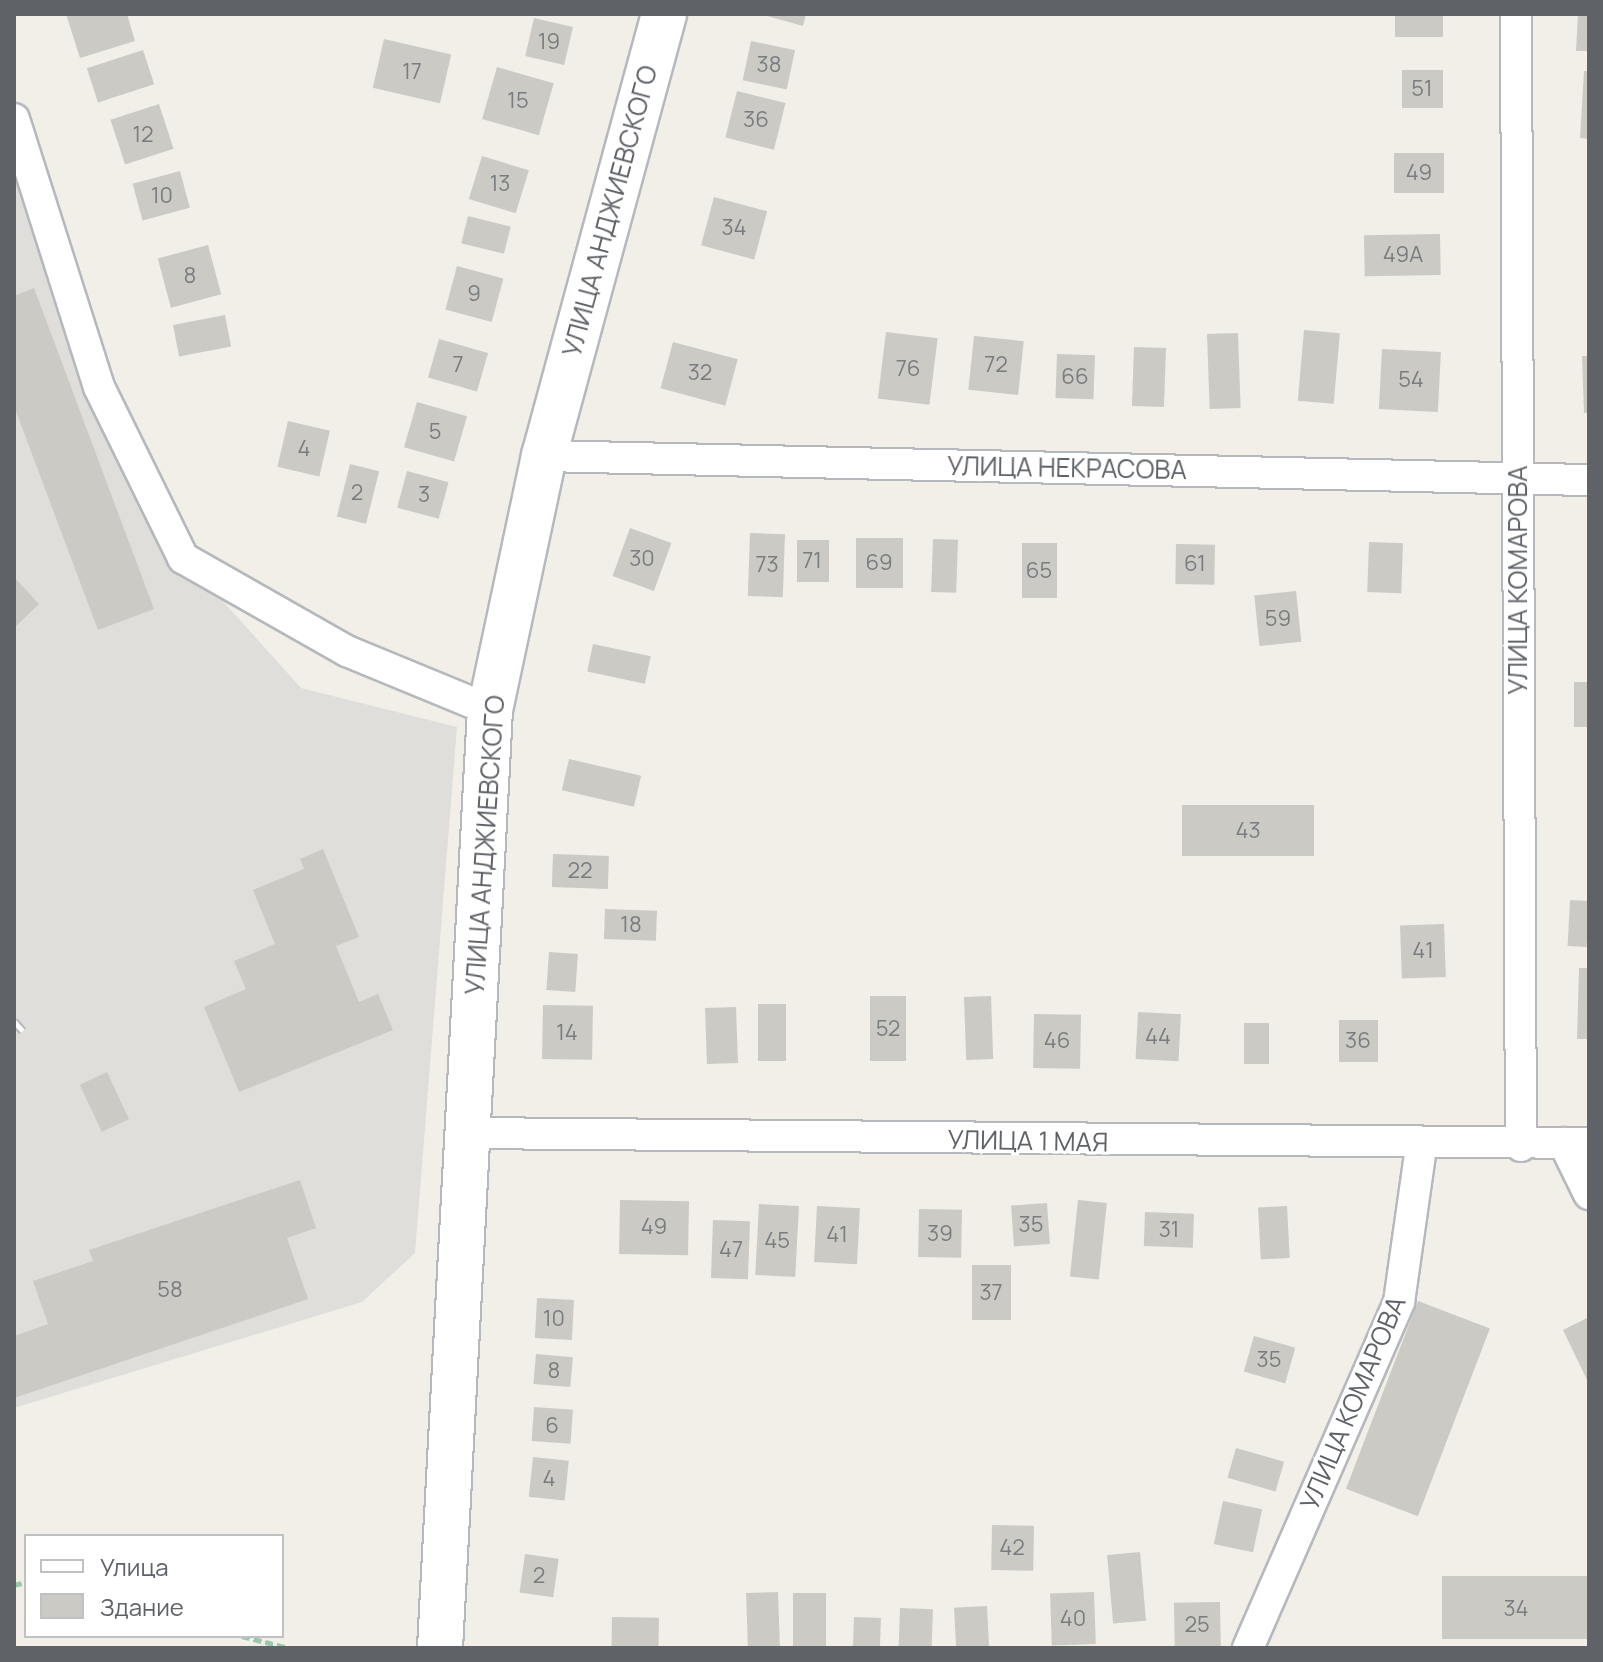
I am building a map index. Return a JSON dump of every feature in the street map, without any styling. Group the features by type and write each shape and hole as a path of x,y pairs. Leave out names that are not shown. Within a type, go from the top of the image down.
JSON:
{"street":[{"name":"УЛИЦА АНДЖИЕВСКОГО","path":"440,1648 490,710 544,456 664,14"},
{"name":"УЛИЦА КОМАРОВА","path":"1516,14 1521,1146"},
{"path":"14,119 99,387 183,558 347,651 490,710"},
{"name":"УЛИЦА НЕКРАСОВА","path":"544,456 1589,480"},
{"name":"УЛИЦА 1 МАЯ","path":"467,1133 1421,1147 1576,1143"},
{"path":"1576,1143 1589,1194"},
{"name":"УЛИЦА КОМАРОВА","path":"1248,1648 1399,1302 1421,1147"}],"path":[{"path":"250,1638 289,1648"}],"shaded area":[{"path":"14,121 138,507 301,688 457,727 415,1253 362,1302 14,1408"}],"building":[{"path":"66,14 127,14 135,41 80,58"},
{"path":"760,14 806,14 803,26"},
{"path":"1395,14 1443,14 1443,37 1395,37"},
{"path":"1578,14 1589,14 1589,51 1576,51"},
{"path":"534,18 573,27 564,65 525,56"},
{"path":"384,39 451,55 440,103 373,88"},
{"path":"751,41 795,50 787,89 743,80"},
{"path":"143,50 154,84 98,102 87,68"},
{"path":"497,67 554,83 539,135 482,119"},
{"path":"1402,70 1443,70 1443,108 1402,108"},
{"path":"1584,71 1589,71 1589,139 1580,138"},
{"path":"737,91 786,103 774,150 725,138"},
{"path":"159,104 174,149 125,164 110,120"},
{"path":"1394,153 1444,153 1444,193 1394,193"},
{"path":"482,156 529,170 516,213 469,199"},
{"path":"180,171 190,208 143,220 133,184"},
{"path":"714,197 767,211 754,260 701,245"},
{"path":"468,216 511,227 504,254 461,243"},
{"path":"1440,234 1441,275 1365,276 1364,235"},
{"path":"208,245 221,294 171,308 158,258"},
{"path":"457,266 503,278 492,322 445,309"},
{"path":"34,288 154,609 98,630 14,406 14,296"},
{"path":"225,315 231,346 179,357 173,325"},
{"path":"1304,330 1340,333 1334,404 1298,401"},
{"path":"886,332 938,338 929,405 878,399"},
{"path":"1238,333 1241,408 1210,409 1207,334"},
{"path":"974,336 1024,341 1018,395 968,390"},
{"path":"439,339 488,353 477,392 428,377"},
{"path":"673,342 738,359 725,406 661,388"},
{"path":"1134,347 1166,348 1164,407 1132,406"},
{"path":"1382,349 1441,352 1438,412 1379,409"},
{"path":"1057,354 1095,355 1093,399 1055,398"},
{"path":"1582,356 1589,356 1589,413 1584,413"},
{"path":"417,402 467,416 454,462 404,447"},
{"path":"288,421 330,431 319,476 277,467"},
{"path":"350,464 379,471 366,524 337,516"},
{"path":"407,471 449,482 439,519 397,508"},
{"path":"630,528 671,543 654,591 613,576"},
{"path":"750,533 785,534 783,597 748,596"},
{"path":"856,538 903,538 903,588 856,588"},
{"path":"933,539 958,540 956,593 931,592"},
{"path":"797,540 829,540 829,582 797,582"},
{"path":"1369,542 1403,543 1401,593 1367,592"},
{"path":"1022,543 1057,543 1057,598 1022,598"},
{"path":"1176,544 1215,545 1214,585 1175,584"},
{"path":"14,577 39,604 14,628"},
{"path":"1296,591 1301,642 1260,646 1254,595"},
{"path":"593,644 651,656 645,684 587,671"},
{"path":"1574,682 1589,682 1589,727 1574,727"},
{"path":"569,759 641,776 634,807 562,790"},
{"path":"1182,805 1314,805 1314,856 1182,856"},
{"path":"323,849 359,937 336,946 359,1002 378,994 393,1030 239,1092 204,1007 246,989 234,961 275,944 253,890 304,869 300,859"},
{"path":"553,854 609,856 608,889 552,887"},
{"path":"1570,900 1589,901 1587,947 1568,946"},
{"path":"605,909 657,911 656,941 604,939"},
{"path":"1444,924 1446,977 1402,979 1400,926"},
{"path":"549,952 578,954 575,992 546,990"},
{"path":"1579,968 1589,968 1589,1039 1577,1039"},
{"path":"870,996 906,996 906,1061 870,1061"},
{"path":"991,996 993,1059 966,1060 964,997"},
{"path":"758,1004 786,1004 786,1061 758,1061"},
{"path":"543,1005 593,1006 592,1060 542,1059"},
{"path":"736,1007 738,1063 707,1064 705,1008"},
{"path":"1138,1012 1181,1014 1178,1061 1136,1059"},
{"path":"1034,1014 1081,1015 1080,1069 1033,1068"},
{"path":"1339,1020 1378,1020 1378,1062 1339,1062"},
{"path":"1244,1023 1269,1023 1269,1064 1244,1064"},
{"path":"107,1072 129,1119 102,1132 80,1085"},
{"path":"300,1180 316,1228 287,1238 308,1299 14,1398 14,1336 48,1324 33,1281 93,1261 89,1250"},
{"path":"620,1200 689,1201 688,1255 619,1254"},
{"path":"1078,1200 1107,1203 1099,1280 1070,1277"},
{"path":"1047,1203 1050,1244 1014,1246 1011,1206"},
{"path":"759,1204 799,1206 795,1277 755,1275"},
{"path":"817,1206 860,1208 857,1264 814,1262"},
{"path":"1287,1206 1290,1258 1261,1259 1258,1208"},
{"path":"919,1209 962,1210 961,1258 918,1257"},
{"path":"1145,1212 1194,1214 1193,1248 1144,1246"},
{"path":"713,1220 750,1221 748,1279 711,1278"},
{"path":"972,1265 1011,1265 1011,1320 972,1320"},
{"path":"537,1298 574,1300 572,1340 535,1338"},
{"path":"1418,1301 1490,1329 1418,1516 1346,1489"},
{"path":"1589,1317 1589,1384 1563,1330"},
{"path":"1254,1336 1295,1348 1285,1383 1244,1372"},
{"path":"536,1354 573,1357 570,1387 533,1384"},
{"path":"534,1407 573,1410 571,1444 532,1441"},
{"path":"1236,1448 1284,1462 1276,1492 1227,1478"},
{"path":"533,1457 569,1461 565,1501 529,1497"},
{"path":"1223,1501 1262,1509 1253,1552 1214,1544"},
{"path":"992,1525 1034,1526 1033,1571 991,1570"},
{"path":"1140,1552 1146,1621 1113,1624 1107,1555"},
{"path":"525,1554 559,1559 553,1597 520,1593"},
{"path":"1442,1576 1589,1576 1589,1639 1442,1639"},
{"path":"778,1592 780,1648 748,1648 746,1593"},
{"path":"1094,1592 1096,1644 1052,1646 1050,1594"},
{"path":"793,1593 826,1593 826,1648 793,1648"},
{"path":"1220,1602 1221,1648 1175,1648 1174,1603"},
{"path":"987,1606 989,1648 956,1648 954,1608"},
{"path":"900,1608 933,1609 932,1648 899,1648"},
{"path":"612,1617 659,1618 658,1648 611,1648"},
{"path":"854,1617 881,1618 880,1648 853,1648"}],"railway":[{"path":"14,1021 23,1031"}]}
